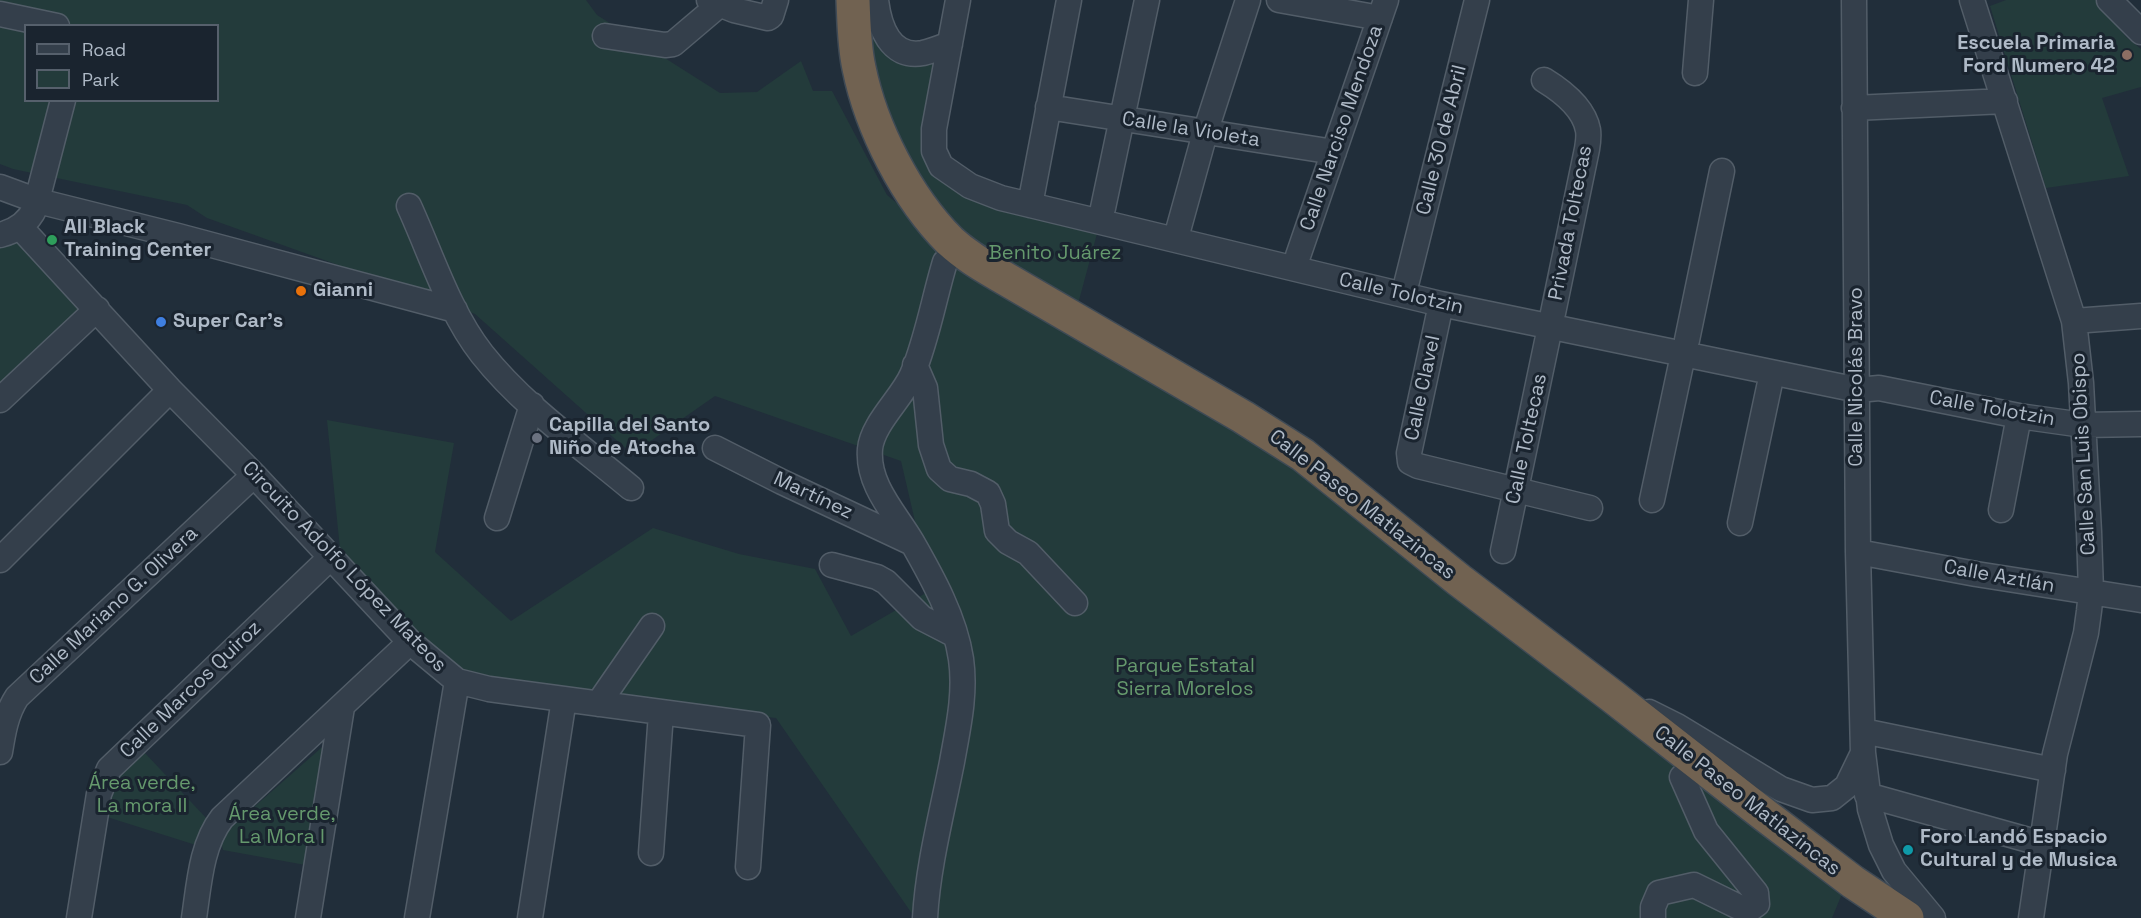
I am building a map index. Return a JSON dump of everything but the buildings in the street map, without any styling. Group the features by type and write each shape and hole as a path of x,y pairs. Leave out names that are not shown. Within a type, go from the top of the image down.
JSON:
{"highway":[{"name":"Calle Paseo Matlazincas","path":"832,0 837,64 845,98 860,138 881,182 893,201 928,245 945,262 970,281 1250,441 1682,777 1872,918"},
{"name":"Calle Paseo Matlazincas","path":"853,0 859,69 879,133 911,190 949,239 980,264 1244,417 1303,455 1468,587 1853,882 1907,918"}],"street":[{"path":"876,0 884,33 889,41 911,53 922,53 950,44 958,0"},
{"path":"1031,198 1069,0"},
{"path":"1103,208 1147,0"},
{"path":"1179,227 1205,133 1248,0"},
{"path":"1279,0 1383,9"},
{"name":"Calle 30 de Abril","path":"1407,281 1477,0"},
{"path":"1695,73 1701,0"},
{"name":"Calle Nicolás Bravo","path":"1854,0 1854,108 1865,384 1858,552 1863,742 1867,795 1878,835 1894,871 1933,918"},
{"name":"Calle San Luis Obispo","path":"1972,0 2074,321 2080,356 2091,592 2086,633 2060,729 2052,770 2031,918"},
{"path":"2109,0 2141,32"},
{"path":"605,36 665,45 673,44 714,3 765,18 770,17 774,7"},
{"name":"Calle Narciso Mendoza","path":"1298,256 1383,9"},
{"path":"0,14 48,24"},
{"name":"Calle Tolotzin","path":"950,44 932,142 937,159 947,171 970,186 994,196 1031,198 1103,208 1407,281 1551,320 2019,416 2083,425 2141,424"},
{"name":"Privada Toltecas","path":"1544,80 1563,92 1579,111 1588,127 1587,149 1551,320"},
{"path":"1854,108 2005,101"},
{"path":"10,231 32,215 38,201 63,102"},
{"name":"Calle la Violeta","path":"1048,107 1334,153"},
{"path":"1652,500 1722,171"},
{"path":"0,188 38,201 455,310"},
{"name":"Calle Tolotzin","path":"1031,198 1131,231 1441,304 1551,320"},
{"path":"409,206 455,310 482,353 532,405 631,488"},
{"name":"Circuito Adolfo López Mateos","path":"10,231 97,309 170,390 254,475 410,642 457,681 489,689 756,724 759,729 748,867"},
{"path":"925,918 930,874 961,715 963,682 961,658 956,635 945,606 912,543 877,486 872,476 870,457 874,436 903,391 915,365 945,262"},
{"name":"Calle Clavel","path":"1441,304 1409,453 1410,462 1418,466 1516,490"},
{"path":"0,400 97,309"},
{"path":"2074,321 2141,316"},
{"name":"Calle Toltecas","path":"1503,551 1551,320"},
{"name":"Calle Tolotzin","path":"1685,348 1772,373 1865,384"},
{"path":"915,365 925,387 931,445 939,469 950,479 971,484 988,493 993,504 997,531 1008,542 1028,553 1075,603"},
{"path":"1740,524 1772,373"},
{"path":"0,560 170,390"},
{"path":"497,518 532,405"},
{"path":"2001,510 2019,416"},
{"name":"Martínez","path":"715,448 912,543"},
{"name":"Calle Mariano G. Olivera","path":"0,752 10,708 17,697 254,475"},
{"path":"1516,490 1590,508"},
{"name":"Calle Aztlán","path":"1858,552 2141,600"},
{"name":"Calle Marcos Quiroz","path":"79,918 99,794 109,769 331,557"},
{"path":"832,565 886,582 922,618 956,635"},
{"path":"598,704 652,626"},
{"path":"194,918 205,856 215,827 222,818 410,642"},
{"path":"417,918 457,681"},
{"name":"Calle Nicolás Bravo","path":"1612,696 1677,726 1781,789 1803,798 1822,800 1840,793 1853,778 1863,742"},
{"path":"530,918 564,699"},
{"path":"308,918 342,707"},
{"path":"651,853 661,713"},
{"path":"1863,742 2052,770"},
{"path":"1653,918 1653,907 1659,892 1694,885 1741,913 1757,904 1756,893 1706,831 1682,777"},
{"path":"1867,795 2043,844"}],"green space":[{"name":"Parque Estatal Sierra Morelos","path":"0,0 586,0 597,15 720,93 757,92 801,61 813,91 832,91 887,195 964,259 1244,424 1846,884 1832,918 915,918 776,718 466,683 341,559 327,420 454,443 435,552 511,621 653,528 739,554 815,569 851,636 931,590 901,461 715,396 632,454 475,314 207,218 187,205 13,169 0,164"},
{"path":"2006,0 2097,0 2126,37 2141,49 2141,87 2102,98 2129,176 2046,188 1990,6"},
{"name":"Benito Juárez","path":"866,26 887,49 937,56 930,161 1098,230 1078,304 982,250 933,201 883,115"},
{"path":"19,235 85,309 0,390 0,241"},
{"name":"Área verde, La Mora I","path":"329,741 311,866 223,850 220,837"},
{"name":"Área verde, La mora II","path":"144,752 208,820 199,846 107,817 110,791 120,770"}],"place":[{"name":"Escuela Primaria Ford Numero 42","path":"2127,55"},
{"name":"All Black Training Center","path":"52,240"},
{"name":"Gianni","path":"301,291"},
{"name":"Super Car's","path":"161,322"},
{"name":"Capilla del Santo Niño de Atocha","path":"537,438"},
{"name":"Foro Landó Espacio Cultural y de Musica","path":"1908,850"}]}
